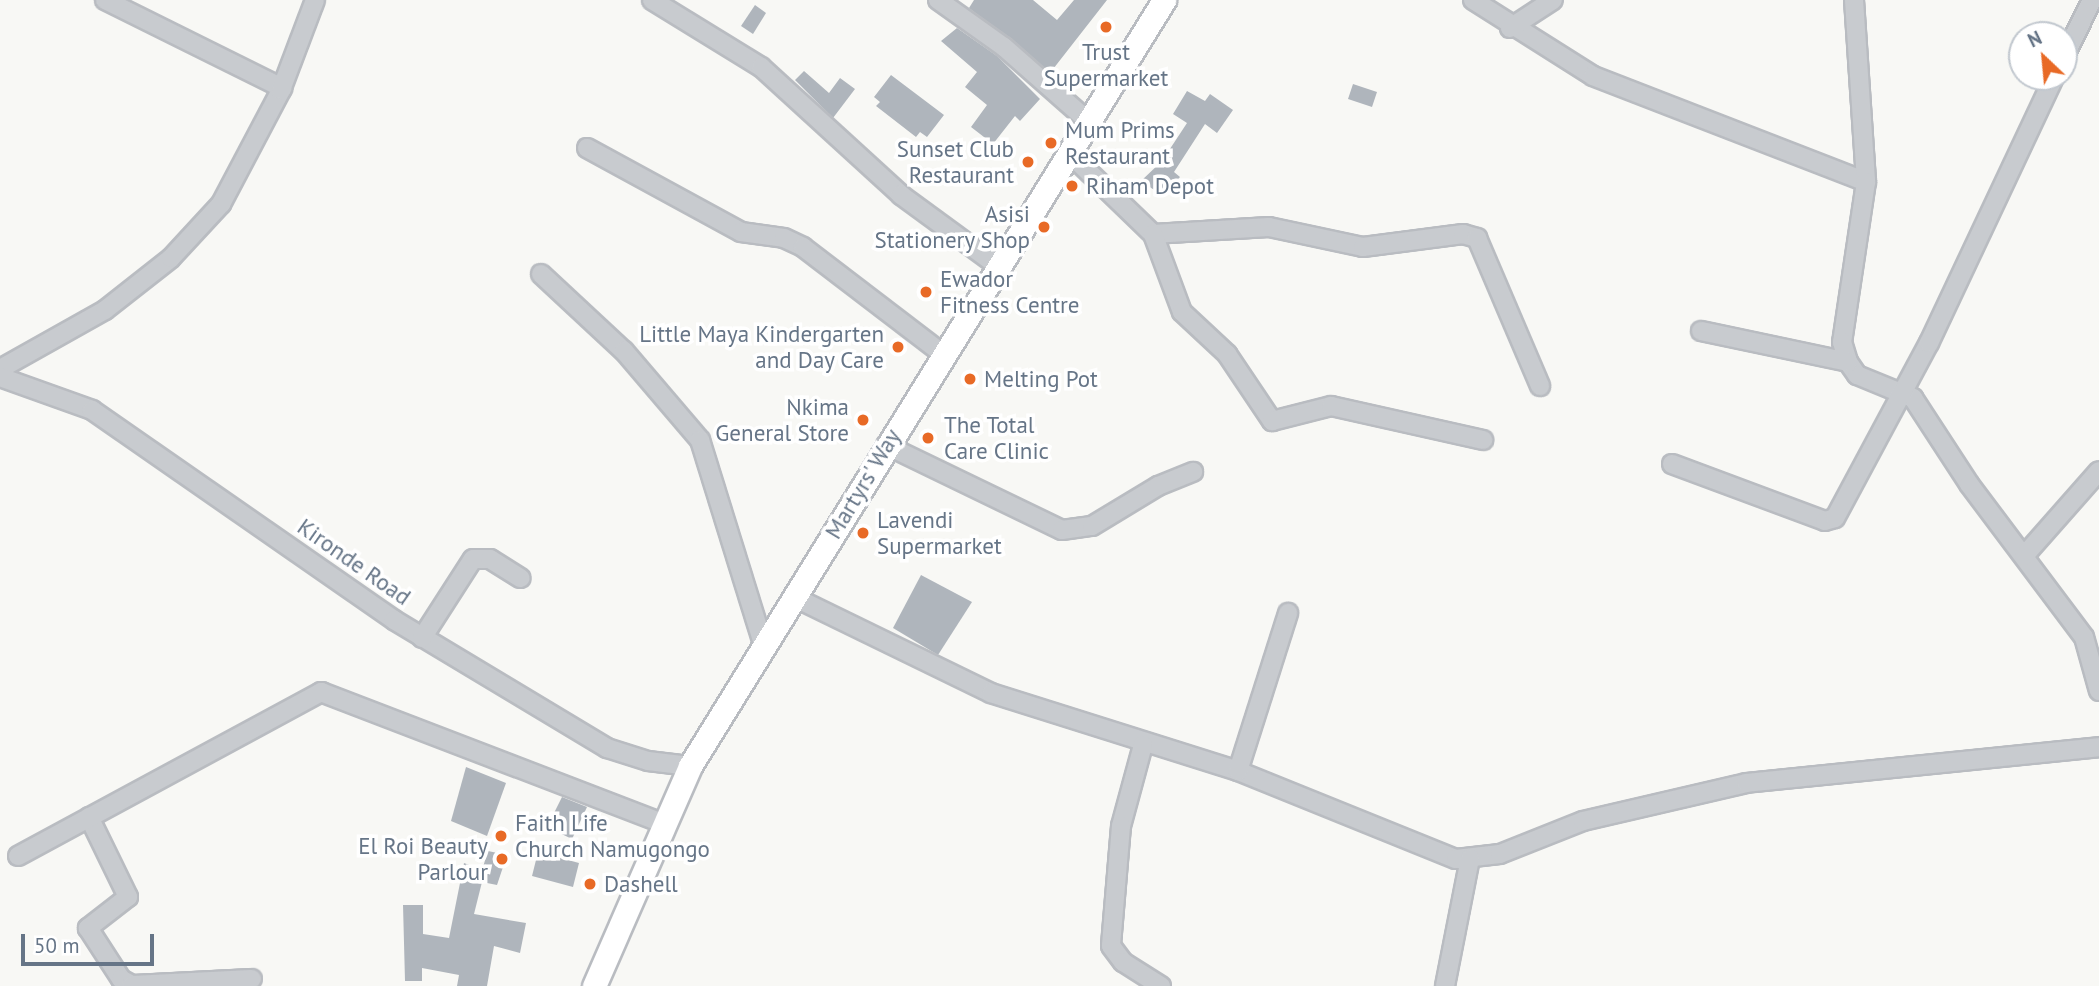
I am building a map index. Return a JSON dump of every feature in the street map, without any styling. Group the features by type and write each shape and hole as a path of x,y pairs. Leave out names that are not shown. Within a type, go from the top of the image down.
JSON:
{"main road":[{"name":"Martyrs' Way","path":"594,986 690,766 886,445 1164,0"}],"street":[{"path":"105,0 282,88"},
{"path":"0,369 106,310 172,258 221,204 282,88 314,0"},
{"path":"652,0 761,67 901,195 998,266"},
{"path":"938,0 1004,47 1088,121"},
{"path":"1473,0 1510,27 1593,76 1866,182"},
{"path":"1510,27 1553,0"},
{"path":"1847,362 1842,342 1866,182 1854,0"},
{"path":"2078,28 2092,0"},
{"path":"1672,464 1828,521 1841,510 1903,390 2047,91"},
{"path":"587,148 741,232 784,238 803,247 943,354"},
{"path":"1068,152 1153,234 1182,312 1227,354 1272,421 1331,406 1483,440"},
{"path":"1153,234 1269,227 1363,247 1463,234 1477,238 1540,386"},
{"path":"541,274 624,351 700,440 763,644"},
{"path":"1701,331 1847,362 1866,380 1903,390 2024,555 2093,640 2099,691"},
{"name":"Kironde Road","path":"0,377 92,410 422,638 607,748 648,761 690,766"},
{"path":"886,445 1062,530 1092,526 1158,486 1193,472"},
{"path":"2024,555 2099,471"},
{"path":"422,638 472,559 490,558 520,579"},
{"path":"794,597 990,693 1143,745 1238,771 1367,826 1456,859 1500,853 1583,821 1746,783 2099,747"},
{"path":"1238,771 1288,613"},
{"path":"18,856 311,695 330,692 448,745 572,785 664,824"},
{"path":"1143,745 1121,826 1111,946 1123,962 1161,986"},
{"path":"89,817 128,897 88,928 121,979 132,985 252,979"},
{"path":"1445,986 1470,858"}],"building":[{"path":"974,0 1033,0 1057,20 1074,0 1107,0 1050,73 969,8"},
{"path":"755,5 766,13 753,34 741,26"},
{"path":"957,28 997,56 1040,99 1020,121 1015,116 993,144 971,127 987,105 965,87 977,72 941,41"},
{"path":"804,71 829,93 840,78 855,89 833,118 795,80"},
{"path":"891,75 944,115 927,137 920,132 916,137 876,106 880,102 874,97"},
{"path":"1353,84 1377,92 1372,107 1348,99"},
{"path":"1187,91 1205,101 1210,94 1233,110 1217,133 1205,124 1174,172 1180,177 1163,196 1141,181 1162,161 1187,123 1173,114"},
{"path":"921,575 972,602 938,655 893,628"},
{"path":"466,767 506,783 487,836 451,821"},
{"path":"562,797 587,807 572,839 547,827"},
{"path":"488,851 507,855 497,885 482,882 474,914 526,923 520,953 494,946 487,986 457,986 459,975 422,968 422,981 405,981 403,905 423,905 423,934 449,938 464,863 482,870"},
{"path":"538,852 579,863 573,887 532,876"}],"place":[{"name":"Trust Supermarket","path":"1106,27"},
{"name":"Mum Prims Restaurant","path":"1051,143"},
{"name":"Sunset Club Restaurant","path":"1028,162"},
{"name":"Riham Depot","path":"1072,186"},
{"name":"Asisi Stationery Shop","path":"1044,227"},
{"name":"Ewador Fitness Centre","path":"926,292"},
{"name":"Little Maya Kindergarten and Day Care","path":"898,347"},
{"name":"Melting Pot","path":"970,379"},
{"name":"Nkima General Store","path":"863,420"},
{"name":"The Total Care Clinic","path":"928,438"},
{"name":"Lavendi Supermarket","path":"863,533"},
{"name":"Faith Life Church Namugongo","path":"501,836"},
{"name":"El Roi Beauty Parlour","path":"502,859"},
{"name":"Dashell","path":"590,884"}]}
